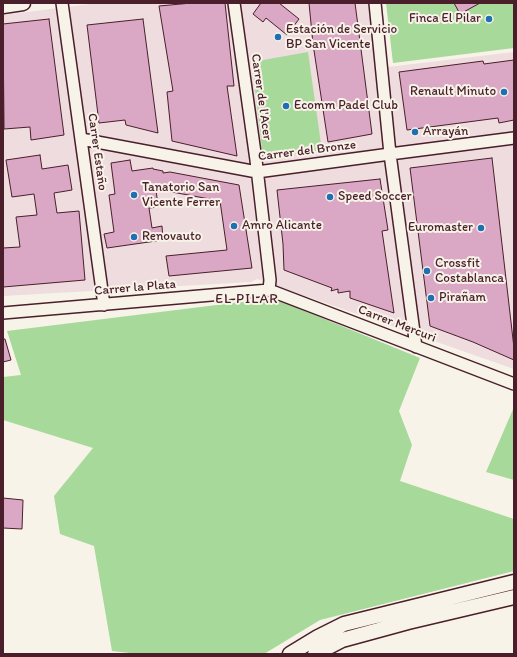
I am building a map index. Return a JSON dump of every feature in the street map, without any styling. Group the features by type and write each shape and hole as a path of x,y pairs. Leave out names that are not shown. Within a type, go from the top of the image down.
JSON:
{"main road":[{"path":"3,6 23,3"},
{"path":"290,654 318,637 344,624 514,582"},
{"path":"315,654 342,640 408,622 514,597"}],"street":[{"name":"Carrer Estaño","path":"62,3 104,305"},
{"name":"Carrer de l'Acer","path":"234,3 257,172 270,280 269,290"},
{"path":"375,3 390,154 416,347"},
{"name":"Carrer del Bronze","path":"81,139 257,172 514,138"},
{"name":"Carrer la Plata","path":"3,313 269,290"},
{"name":"Carrer Mercuri","path":"269,290 514,384"}],"shaded area":[{"path":"98,3 382,3 388,67 514,52 514,369 257,279 251,282 3,296 3,15"}],"green space":[{"path":"386,3 514,3 514,48 393,63"},
{"name":"Ecomm Padel Club","path":"308,52 322,151 263,157 252,62"},
{"path":"273,298 420,358 399,411 412,445 400,481 514,519 514,571 320,620 264,654 139,654 112,651 94,546 60,534 54,496 93,448 3,420 3,377 21,375 7,331"},
{"path":"514,407 514,480 486,472"}],"building":[{"path":"192,3 225,3 234,86 227,86 237,156 172,141 167,92 173,91 159,6"},
{"path":"261,3 279,3 299,19 287,35 266,18 263,22 253,14"},
{"path":"309,3 355,3 372,134 328,142 313,44"},
{"path":"454,3 480,3 460,14"},
{"path":"49,19 64,135 31,140 30,127 4,129 3,24"},
{"path":"143,19 158,133 126,125 125,120 99,123 87,25"},
{"path":"514,60 514,120 499,123 498,118 407,130 399,72 483,61 484,64"},
{"path":"40,155 42,169 68,165 72,190 54,193 57,213 79,211 85,280 3,287 3,248 20,247 16,217 37,215 34,194 12,197 6,160"},
{"path":"492,158 514,348 514,360 473,342 430,326 410,168"},
{"path":"130,160 132,171 153,168 163,171 163,173 170,172 239,185 252,268 169,276 166,256 227,250 220,201 156,189 158,207 149,208 152,228 162,226 163,240 107,248 104,234 114,232 109,195 115,194 111,163"},
{"path":"380,179 388,230 382,231 394,313 350,298 350,291 338,293 338,289 331,291 332,288 284,270 283,244 277,190"},
{"path":"3,339 5,339 11,360 3,362"},
{"path":"3,498 23,500 22,529 3,528"}],"place":[{"name":"Finca El Pilar","path":"489,19"},
{"name":"Estación de Servicio BP San Vicente","path":"278,37"},
{"name":"Renault Minuto","path":"504,92"},
{"name":"Ecomm Padel Club","path":"286,106"},
{"name":"Arrayán","path":"415,132"},
{"name":"Tanatorio San Vicente Ferrer","path":"134,195"},
{"name":"Speed Soccer","path":"330,197"},
{"name":"Amro Alicante","path":"234,226"},
{"name":"Euromaster","path":"481,228"},
{"name":"Renovauto","path":"134,237"},
{"name":"Crossfit Costablanca","path":"427,271"},
{"name":"Pirañam","path":"431,298"}],"district":[{"name":"EL PILAR","path":"247,299"}]}
